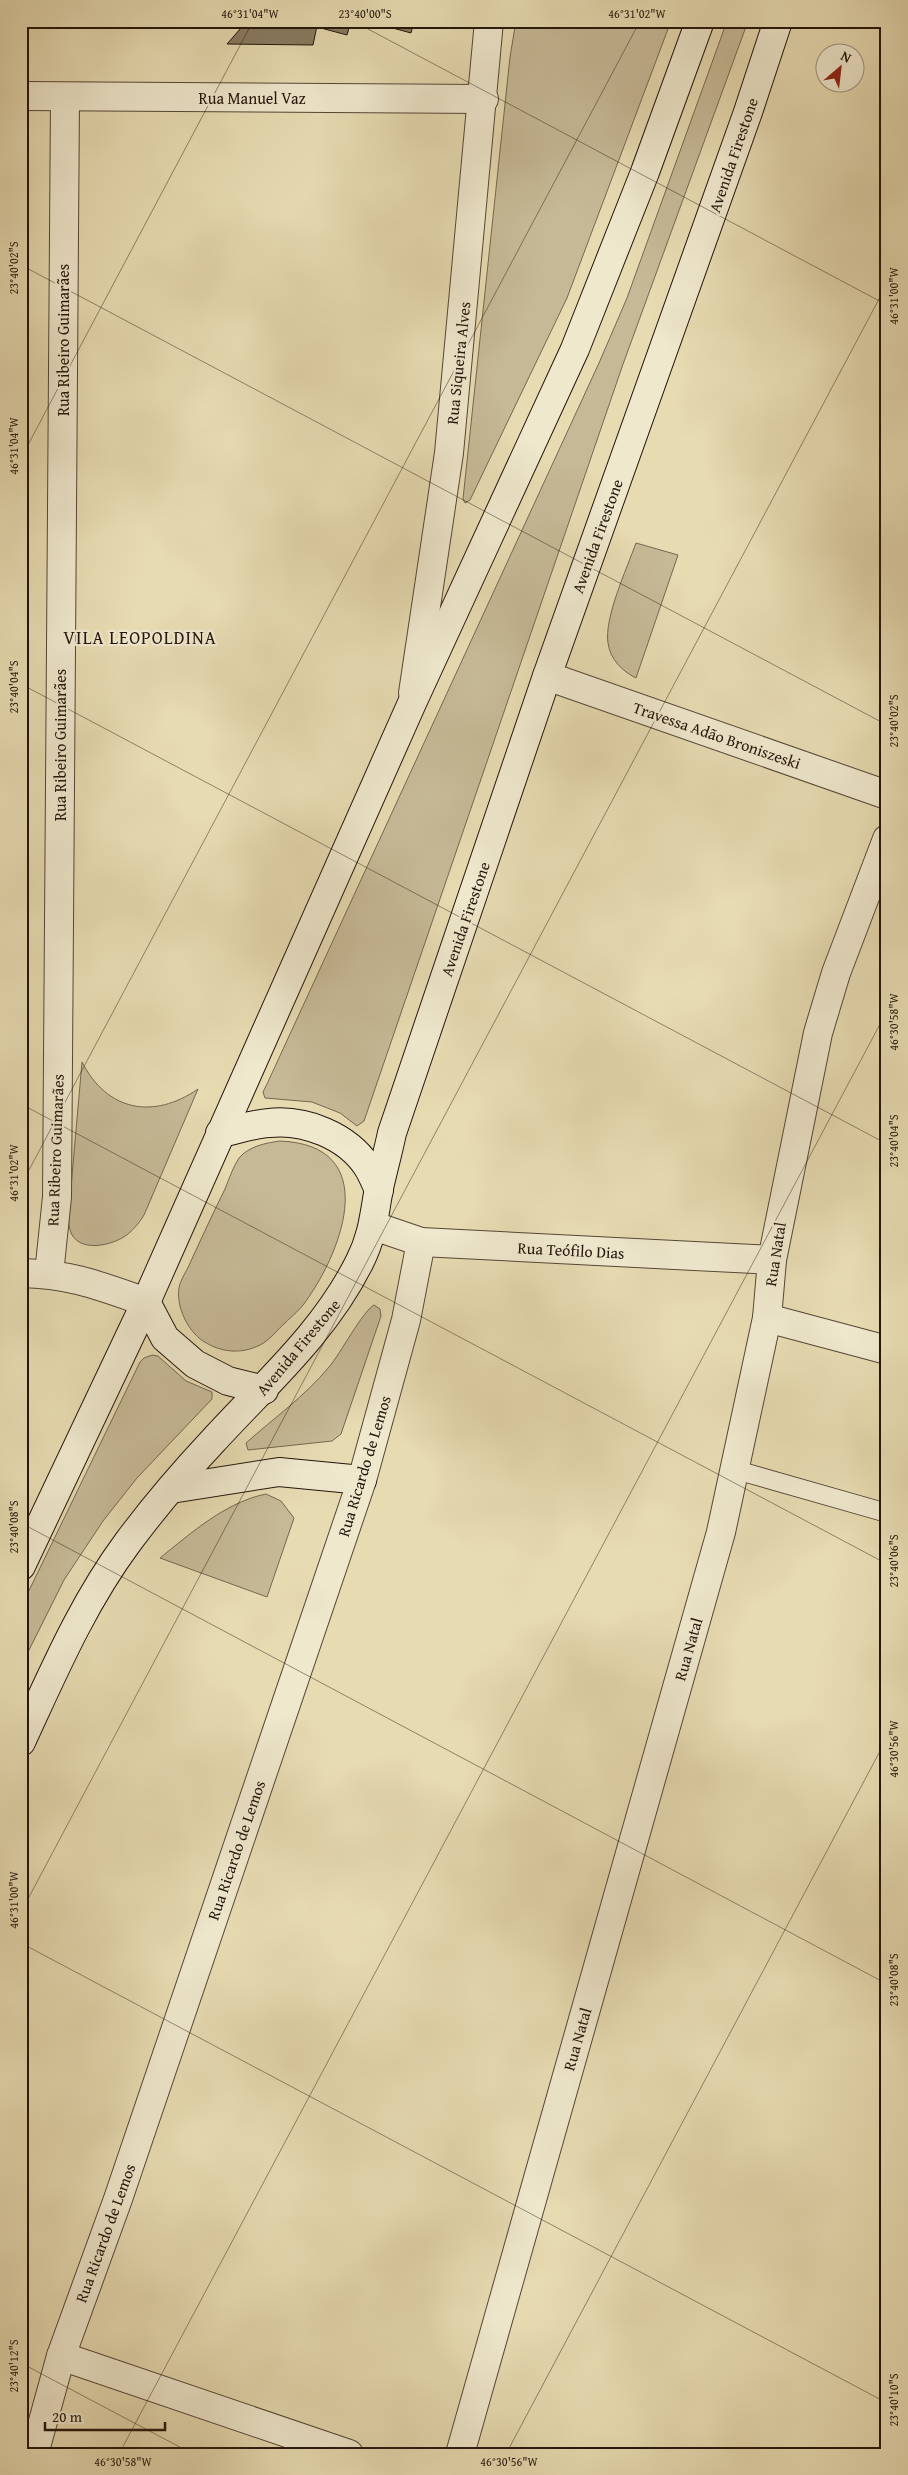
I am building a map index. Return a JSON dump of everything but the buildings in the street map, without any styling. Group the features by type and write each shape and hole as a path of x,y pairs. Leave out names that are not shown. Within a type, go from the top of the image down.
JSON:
{"street":[{"name":"Rua Siqueira Alves","path":"412,703 449,453 484,99 485,50 490,21"},
{"path":"21,1566 146,1302 412,703 600,288 700,21"},
{"name":"Avenida Firestone","path":"21,1742 76,1623 128,1542 213,1440 264,1390 332,1311 360,1260 374,1226 379,1190 392,1133 548,676 748,112 778,21"},
{"name":"Rua Manuel Vaz","path":"21,96 484,99"},
{"name":"Rua Ribeiro Guimarães","path":"49,1274 57,1197 65,97"},
{"name":"Travessa Adão Broniszeski","path":"548,676 887,795"},
{"name":"Rua Natal","path":"460,2454 721,1532 736,1470 767,1318 772,1260 818,1033 836,974 887,840"},
{"path":"220,1133 269,1122 296,1123 322,1131 347,1144 367,1166 379,1190"},
{"name":"Rua Teófilo Dias","path":"374,1226 421,1242 772,1260"},
{"name":"Rua Ricardo de Lemos","path":"34,2454 61,2356 118,2199 362,1480 406,1320 421,1242"},
{"path":"21,1274 49,1274 77,1278 146,1302 165,1338 195,1364 228,1381 264,1390"},
{"path":"767,1318 887,1350"},
{"path":"171,1489 279,1472 362,1480"},
{"path":"61,2356 349,2454"}],"lane":[{"path":"736,1470 887,1513"}],"shaded area":[{"path":"516,21 671,21 567,298 470,500 465,503 463,499 510,57"},
{"path":"727,21 748,21 622,367 364,1121 357,1126 340,1113 312,1102 265,1098 263,1092 599,363 627,298"},
{"path":"636,543 678,555 636,678 626,672 614,659 609,649 608,633 609,620 617,593"},
{"path":"82,1062 92,1078 104,1091 132,1106 164,1105 181,1099 198,1089 144,1215 128,1234 114,1242 96,1246 87,1245 74,1238 69,1225"},
{"path":"280,1141 312,1147 332,1160 343,1179 345,1203 341,1228 332,1254 320,1279 306,1301 270,1338 260,1345 245,1350 230,1351 216,1348 198,1337 184,1318 179,1303 182,1278 239,1158 253,1148"},
{"path":"374,1305 380,1309 381,1316 341,1434 332,1441 248,1450 246,1443 320,1378 334,1361 369,1309"},
{"path":"152,1355 158,1356 186,1381 212,1392 212,1399 137,1478 103,1521 64,1580 21,1666 21,1607 140,1362"},
{"path":"266,1494 281,1501 294,1518 267,1597 160,1558 223,1511 251,1498"}],"district":[{"name":"VILA LEOPOLDINA","path":"140,638"}]}
